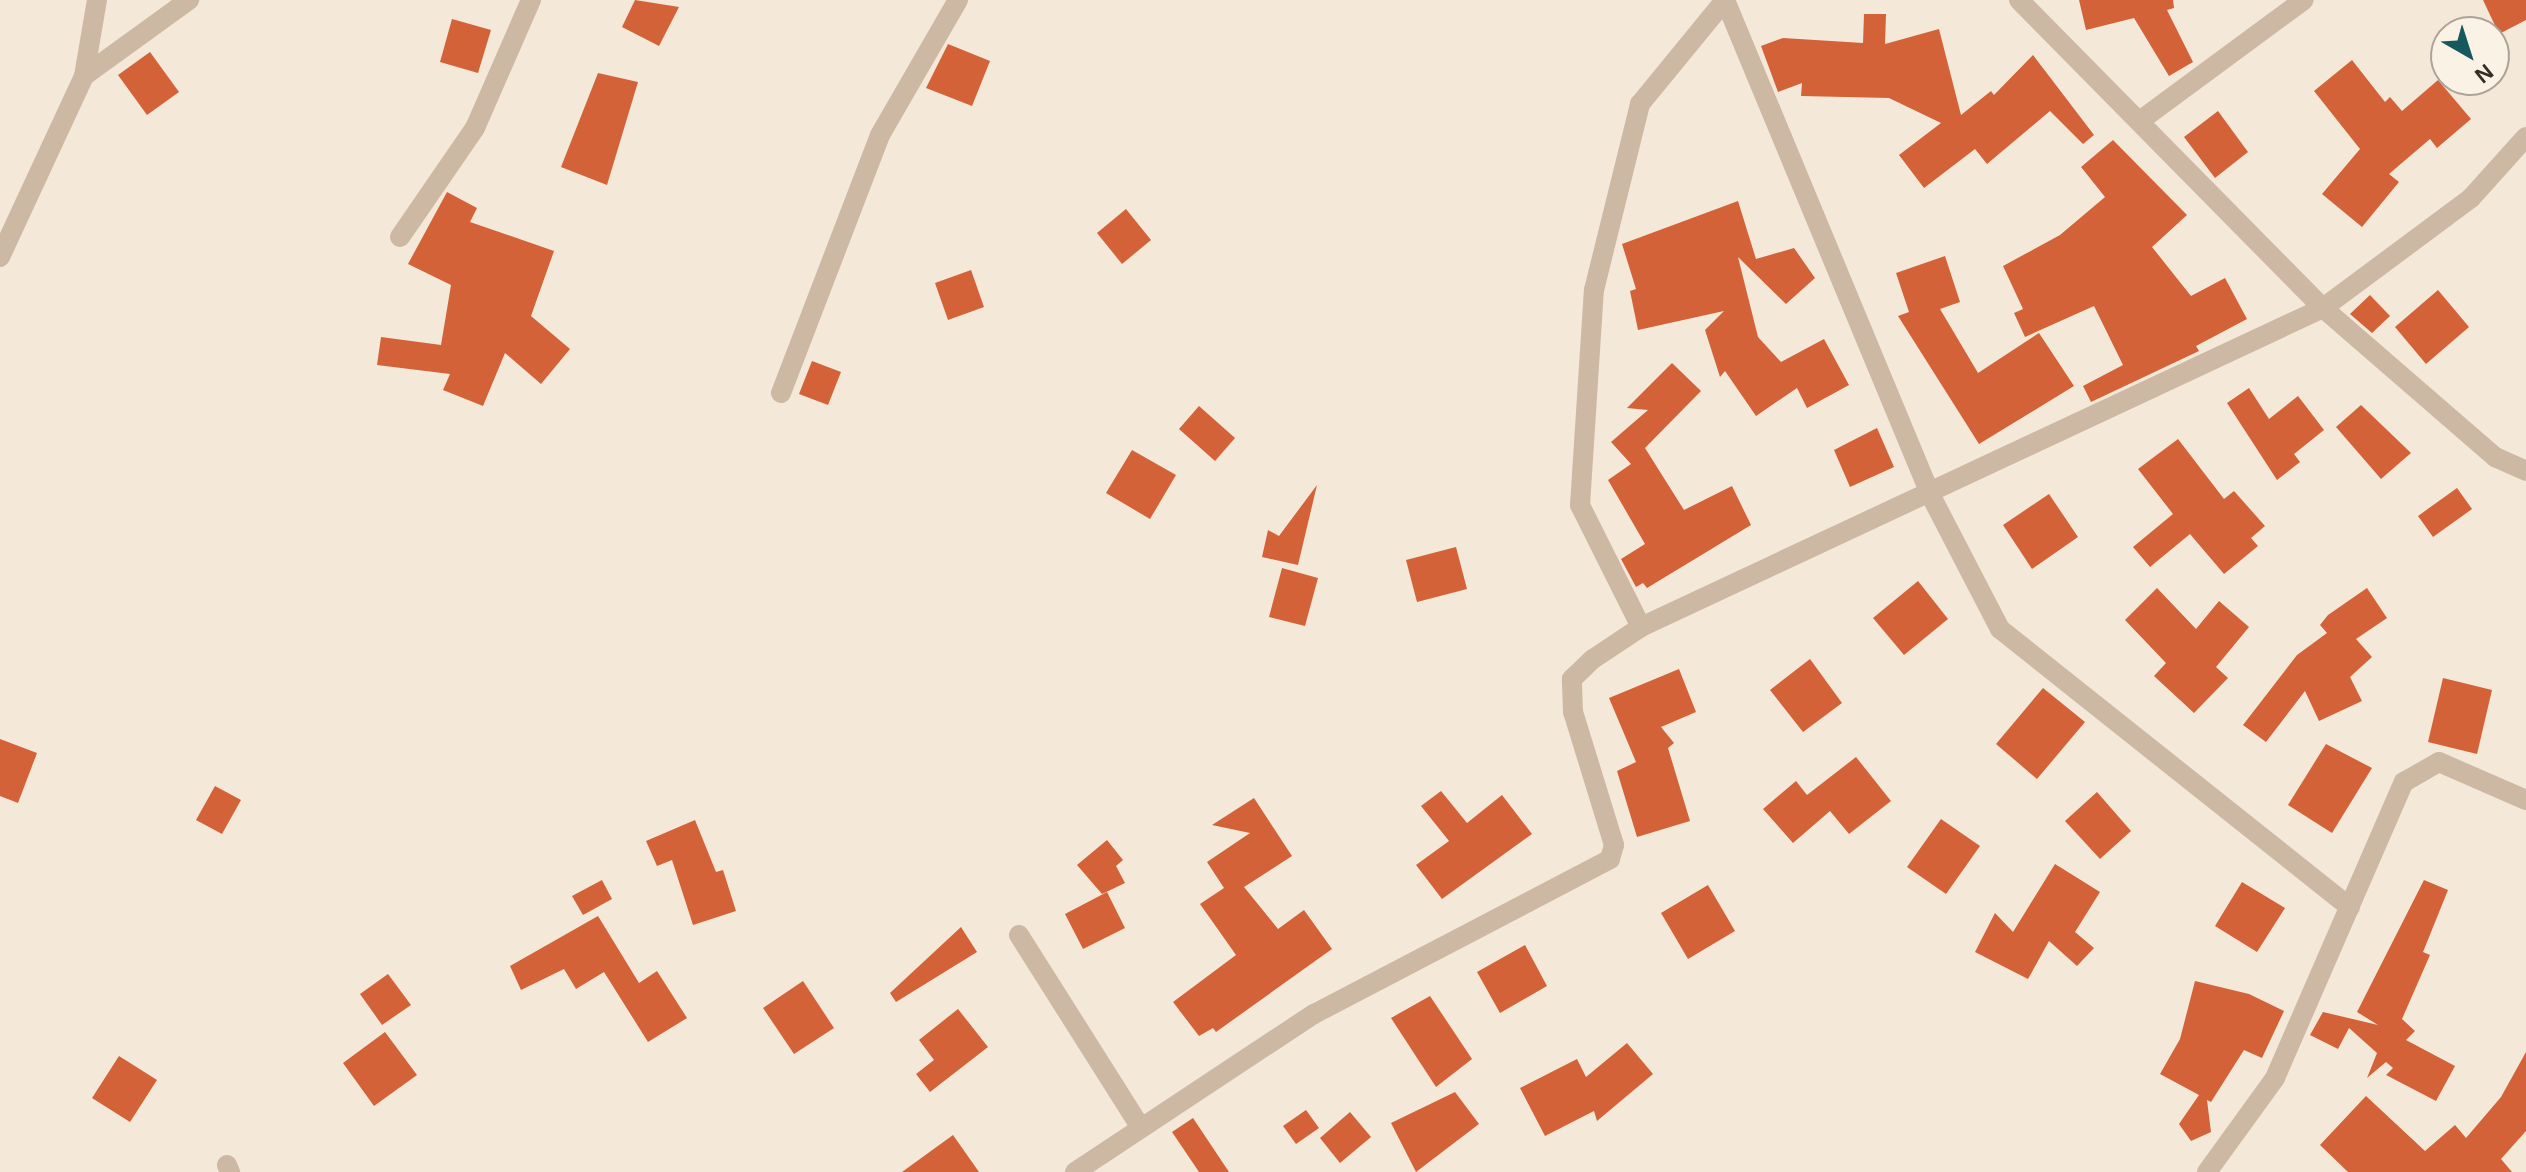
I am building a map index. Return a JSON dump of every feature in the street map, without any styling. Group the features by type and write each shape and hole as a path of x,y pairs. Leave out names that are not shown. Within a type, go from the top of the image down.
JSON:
{"street":[{"path":"0,257 84,76 97,0"},
{"path":"84,76 189,0"},
{"path":"400,237 475,128 531,0"},
{"path":"781,393 880,135 958,0"},
{"path":"1641,627 1580,505 1594,290 1640,104 1725,0 1931,496 2000,629 2350,907"},
{"path":"2019,0 2141,120 2323,308 2495,457 2526,471"},
{"path":"2141,120 2304,0"},
{"path":"1075,1172 1314,1014 1610,859 1614,845 1573,712 1572,679 1641,627 1931,496 2323,308 2471,198 2526,137"},
{"path":"2207,1172 2275,1078 2404,782 2439,762 2526,800"},
{"path":"1019,935 1141,1128"}],"building":[{"path":"635,0 679,7 659,46 622,27"},
{"path":"2079,0 2173,0 2174,8 2167,10 2193,62 2169,76 2134,18 2086,30"},
{"path":"2483,0 2526,0 2526,20 2510,28 2510,16 2491,16"},
{"path":"1864,14 1886,14 1885,44 1939,29 1961,115 1991,91 1994,95 2033,55 2094,135 2083,144 2050,111 1987,164 1975,149 1924,188 1899,155 1941,123 1889,98 1801,96 1802,83 1778,92 1761,46 1783,38 1863,43"},
{"path":"452,19 491,30 478,73 440,62"},
{"path":"948,44 990,61 972,106 926,88"},
{"path":"150,52 179,92 147,115 118,75"},
{"path":"2352,60 2385,102 2390,97 2402,111 2430,87 2430,96 2452,96 2471,119 2437,148 2430,139 2389,174 2399,182 2362,227 2322,194 2360,149 2314,91"},
{"path":"598,73 638,82 607,185 561,167"},
{"path":"2218,111 2248,152 2215,178 2184,137"},
{"path":"2113,140 2187,215 2152,247 2191,296 2225,278 2247,319 2196,346 2199,351 2091,402 2083,386 2123,365 2094,306 2025,337 2014,313 2023,309 2003,266 2060,235 2105,197 2081,167"},
{"path":"447,192 477,208 470,222 554,251 531,316 570,349 541,384 505,353 483,406 443,390 450,374 377,365 381,337 441,345 451,285 408,264"},
{"path":"1738,201 1756,259 1794,248 1815,278 1786,304 1738,257 1758,337 1781,362 1824,339 1849,385 1807,408 1797,388 1756,416 1725,371 1720,377 1705,330 1724,311 1638,330 1630,291 1636,289 1622,244"},
{"path":"1126,209 1151,240 1122,264 1097,233"},
{"path":"1945,256 1960,302 1940,309 1978,373 2039,333 2074,386 1979,444 1898,316 1909,312 1896,273"},
{"path":"971,270 984,307 948,320 935,283"},
{"path":"2438,290 2469,327 2426,364 2395,327"},
{"path":"2370,295 2390,316 2372,333 2350,314"},
{"path":"812,361 841,372 828,405 799,394"},
{"path":"1672,363 1701,391 1645,448 1684,510 1732,486 1751,525 1647,588 1643,583 1636,587 1621,559 1645,544 1608,480 1631,464 1611,442 1648,410 1627,408"},
{"path":"2249,388 2269,419 2298,396 2324,430 2294,454 2300,462 2277,480 2227,403"},
{"path":"2361,405 2411,453 2381,479 2336,427"},
{"path":"1199,406 1235,438 1215,461 1179,429"},
{"path":"1877,428 1894,467 1850,487 1834,450"},
{"path":"2178,439 2224,499 2234,491 2265,526 2251,538 2258,546 2224,574 2190,534 2150,567 2133,547 2173,514 2138,469"},
{"path":"1132,450 1176,475 1150,519 1106,493"},
{"path":"1317,485 1298,565 1262,557 1268,530 1279,536"},
{"path":"2457,488 2472,509 2433,537 2418,516"},
{"path":"2049,494 2078,537 2032,569 2003,525"},
{"path":"1456,547 1467,589 1417,602 1406,560"},
{"path":"1282,568 1318,578 1305,626 1269,617"},
{"path":"1918,581 1948,619 1904,655 1873,618"},
{"path":"2157,588 2196,629 2219,601 2249,627 2216,667 2228,678 2194,713 2154,676 2166,663 2125,620"},
{"path":"2367,588 2387,618 2356,639 2372,657 2350,677 2362,701 2319,721 2305,691 2266,742 2243,725 2297,655 2327,633 2320,625 2328,615"},
{"path":"1810,659 1842,703 1803,732 1770,690"},
{"path":"1679,669 1696,712 1661,727 1674,743 1668,748 1690,821 1637,837 1617,771 1636,762 1609,698"},
{"path":"2443,678 2492,690 2477,754 2428,742"},
{"path":"2043,688 2085,722 2037,779 1996,744"},
{"path":"0,739 37,753 18,803 0,796"},
{"path":"2326,744 2372,768 2332,833 2288,805"},
{"path":"1856,757 1891,801 1849,834 1830,811 1793,843 1763,809 1796,781 1807,795"},
{"path":"215,786 241,800 222,834 196,820"},
{"path":"1441,791 1467,823 1502,795 1532,834 1442,899 1416,865 1449,841 1421,806"},
{"path":"2097,792 2131,831 2100,859 2065,821"},
{"path":"1254,798 1292,856 1244,887 1278,929 1304,910 1332,949 1216,1032 1213,1028 1199,1036 1173,1002 1236,955 1200,904 1224,888 1207,862 1250,833 1212,825"},
{"path":"1941,819 1980,846 1946,894 1907,867"},
{"path":"695,820 716,872 723,870 736,911 693,925 672,860 657,866 646,841"},
{"path":"1107,840 1123,860 1116,866 1125,883 1102,894 1077,865"},
{"path":"2055,864 2100,892 2075,932 2094,948 2077,966 2049,941 2028,979 1975,952 1995,913 2013,932"},
{"path":"602,880 612,899 583,915 572,896"},
{"path":"2424,880 2448,890 2423,952 2430,955 2402,1019 2415,1031 2406,1040 2455,1066 2436,1101 2386,1075 2393,1068 2386,1062 2367,1078 2377,1053 2349,1028 2338,1049 2310,1035 2323,1012 2378,1025 2357,1012"},
{"path":"2242,882 2285,908 2257,952 2215,926"},
{"path":"1708,885 1735,931 1688,959 1661,913"},
{"path":"1107,892 1125,928 1083,949 1065,914"},
{"path":"598,916 639,983 657,971 687,1018 648,1042 604,972 576,989 564,969 521,990 510,966"},
{"path":"961,927 977,952 896,1002 890,993"},
{"path":"1525,945 1547,986 1500,1013 1477,972"},
{"path":"388,974 411,1005 382,1025 360,994"},
{"path":"803,981 834,1028 794,1054 763,1008"},
{"path":"2195,981 2249,994 2284,1011 2262,1058 2244,1050 2211,1102 2207,1100 2211,1132 2191,1141 2179,1124 2199,1095 2160,1074 2180,1039"},
{"path":"1430,996 1472,1059 1436,1087 1391,1018"},
{"path":"958,1009 988,1047 930,1092 916,1074 934,1060 919,1040"},
{"path":"385,1032 417,1075 374,1106 343,1063"},
{"path":"1627,1043 1653,1074 1597,1121 1594,1111 1545,1136 1520,1088 1577,1059 1586,1077"},
{"path":"2526,1052 2526,1131 2501,1159 2512,1172 2348,1172 2320,1145 2366,1096 2425,1151 2455,1125 2466,1138 2501,1097"},
{"path":"119,1056 157,1080 130,1122 92,1098"},
{"path":"1455,1092 1479,1124 1416,1172 1391,1123"},
{"path":"1306,1110 1319,1128 1296,1144 1283,1126"},
{"path":"1350,1112 1371,1137 1340,1163 1320,1138"},
{"path":"1193,1118 1229,1172 1199,1172 1172,1132"},
{"path":"953,1135 979,1172 902,1172"}]}
